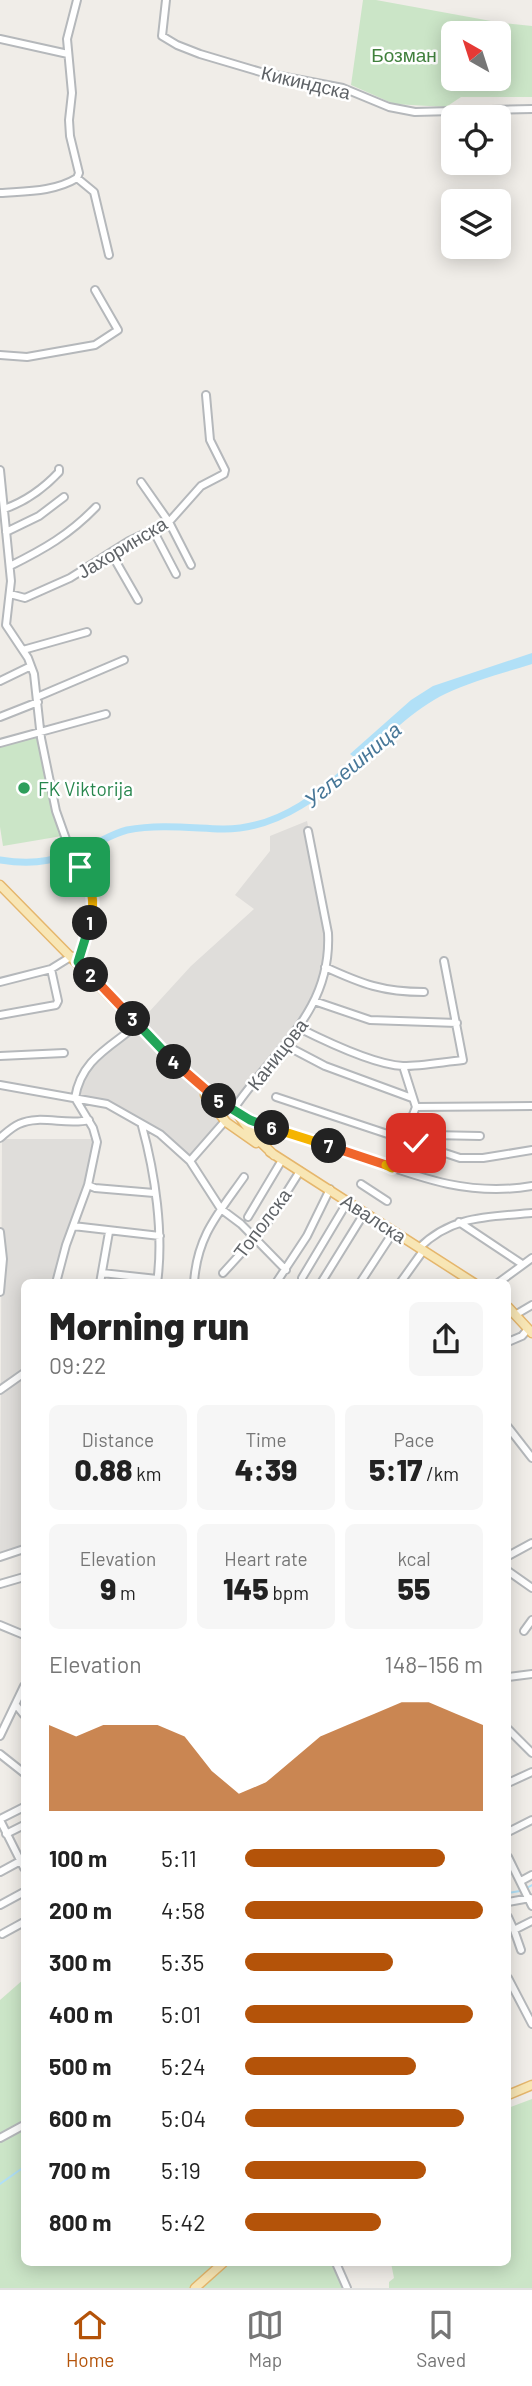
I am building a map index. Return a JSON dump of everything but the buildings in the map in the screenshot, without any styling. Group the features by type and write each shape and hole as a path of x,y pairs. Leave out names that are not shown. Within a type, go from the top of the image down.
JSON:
{"main road":[{"name":"Авалска","path":"0,886 190,1077 278,1157 468,1279"},
{"path":"511,1310 531,1330 532,1342"},
{"path":"511,2094 532,2085"},
{"path":"195,2288 220,2266"}],"street":[{"path":"0,193 39,190 67,184 77,178 79,173 69,120 72,93 67,39 78,0"},
{"name":"Кикиндска","path":"166,0 162,36 200,54 264,73 343,88 389,107 415,113 532,109"},
{"path":"0,39 68,54"},
{"path":"77,178 94,192 109,255"},
{"path":"0,355 27,357 95,345 118,330 95,290"},
{"name":"Јахоринска","path":"10,594 25,598 70,578 130,541 169,522 201,485 224,474 225,470 210,440 206,396"},
{"path":"4,509 47,484 59,469"},
{"path":"0,470 4,509 2,518 10,566 10,594 3,627 23,650 31,666 40,733 56,811 67,842 89,881 94,900 91,918 75,959 51,969 0,982"},
{"path":"141,482 169,522 191,565"},
{"path":"6,532 39,516 64,497"},
{"path":"10,566 63,537 96,507"},
{"path":"153,530 176,574"},
{"path":"111,553 138,600"},
{"path":"23,650 87,632"},
{"path":"0,717 124,660"},
{"path":"0,681 31,666"},
{"path":"0,743 106,714"},
{"name":"Каницова","path":"190,1161 231,1115 299,1028 314,1001 325,967 328,933 309,831"},
{"path":"299,1028 389,1064 403,1066 463,1060 444,961"},
{"path":"325,967 371,987 397,992 424,992"},
{"path":"0,1015 56,1005 58,1001 51,969"},
{"path":"314,1001 370,1020 457,1023"},
{"path":"57,1279 88,1185 97,1142 89,1120 75,1098 79,1081 90,1062 103,1049 138,1024"},
{"path":"285,1045 325,1066 412,1098"},
{"path":"0,1056 64,1053"},
{"path":"392,1168 415,1107 403,1066"},
{"path":"0,1085 107,1104 160,1134 190,1161 221,1209 241,1224 286,1270"},
{"path":"276,1097 460,1158 483,1158 532,1150"},
{"path":"415,1107 532,1106"},
{"path":"231,1115 459,1188 504,1189 532,1186"},
{"path":"0,1138 19,1124 29,1121 89,1120"},
{"path":"142,1126 160,1236 157,1279"},
{"path":"147,1144 150,1137 160,1134"},
{"path":"428,1148 431,1135 480,1136"},
{"path":"248,1217 278,1157"},
{"name":"Тополска","path":"223,1273 254,1239 300,1171"},
{"path":"194,1279 195,1262 201,1241 244,1177"},
{"path":"361,1184 387,1201"},
{"path":"88,1185 95,1188 154,1193"},
{"path":"281,1279 320,1212 330,1189"},
{"path":"302,1278 348,1201"},
{"path":"323,1279 365,1212"},
{"path":"402,1279 421,1249 435,1235 459,1222 475,1217 532,1213"},
{"path":"459,1222 522,1264"},
{"path":"73,1226 160,1236"},
{"path":"101,1279 109,1231"},
{"path":"363,1279 394,1231"},
{"path":"0,1232 3,1259 0,1292"},
{"path":"503,1279 532,1258"},
{"path":"102,1273 122,1279"},
{"path":"458,1279 462,1275"},
{"path":"515,1315 532,1305"},
{"path":"511,1341 531,1330"},
{"path":"0,1390 21,1375"},
{"path":"511,1431 532,1458"},
{"path":"511,1554 532,1543"},
{"path":"0,1557 21,1550"},
{"path":"511,1573 532,1588"},
{"path":"0,1584 21,1578"},
{"path":"524,1631 532,1620"},
{"path":"0,1625 21,1634"},
{"path":"511,1677 532,1674"},
{"path":"0,1736 21,1693"},
{"path":"16,1705 21,1711"},
{"path":"511,1732 532,1753"},
{"path":"0,1754 21,1771"},
{"path":"511,1782 530,1773 532,1782"},
{"path":"21,1809 0,1820 21,1858"},
{"path":"511,1830 532,1819"},
{"path":"6,1834 21,1826"},
{"path":"0,1872 21,1861"},
{"path":"511,1863 532,1906"},
{"path":"522,1883 532,1875"},
{"path":"0,1905 21,1894"},
{"path":"511,1901 529,1896"},
{"path":"514,1930 532,1921"},
{"path":"2,1934 21,1924"},
{"path":"511,1924 521,1950"},
{"path":"511,1984 532,2024"},
{"path":"0,2138 21,2127"},
{"path":"337,2266 347,2288"}],"shaded area":[{"path":"307,821 321,888 329,947 314,1001 208,1143 190,1161 166,1139 107,1104 75,1098 87,1067 138,1024 191,966 254,909 235,895 270,851 270,836"},
{"path":"2,1139 96,1139 57,1279 21,1279 21,1550 0,1557"}],"green space":[{"name":"Бозман","path":"363,0 376,0 491,21 441,21 441,91 511,91 511,24 532,26 532,97 461,97 441,107 394,104 351,85"},
{"name":"FK Viktorija","path":"37,736 54,813 62,836 3,846 0,827 0,745"},
{"path":"21,1982 21,2266 334,2266 342,2288 0,2288 0,2000"},
{"path":"532,2099 532,2288 389,2288 389,2282 394,2278 392,2266 511,2266 511,2107"}],"water":[{"path":"532,653 532,664 466,685 434,700 400,725 360,762 350,754 411,700 433,686"}],"waterway":[{"name":"Угљешница","path":"0,860 37,862 58,858 123,831 139,828 222,829 263,823 300,806 318,794 364,753"},
{"path":"525,1889 532,1885"},
{"path":"511,1892 520,1891"},
{"path":"0,2184 21,2169"}],"place":[{"name":"FK Viktorija","path":"24,788"}],"route":[{"path":"80,867 93,892 94,908 78,962 162,1050 215,1098 230,1110 262,1125 392,1168 403,1139 416,1143"}]}
